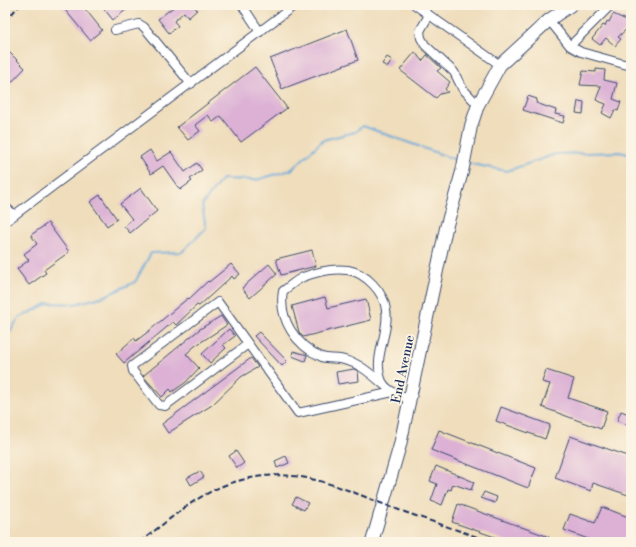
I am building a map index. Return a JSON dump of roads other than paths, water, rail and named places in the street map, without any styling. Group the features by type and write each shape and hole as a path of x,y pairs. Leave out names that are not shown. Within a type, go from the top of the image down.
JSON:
{"highway":[{"name":"End Avenue","path":"372,542 394,468 410,400 446,228 462,172 466,150 478,105 500,65 548,20 571,5"},
{"name":"End Avenue","path":"379,542 405,457 416,410 454,218 454,201"}],"street":[{"path":"242,5 260,32"},
{"path":"5,222 295,5"},
{"path":"415,5 500,65"},
{"path":"570,46 611,5"},
{"path":"430,15 420,31 421,38 425,45 454,72 462,88 478,105"},
{"path":"548,20 570,46 581,52 631,66"},
{"path":"115,30 139,24 144,27 191,84"},
{"path":"5,207 15,215"},
{"path":"384,385 381,379 379,358 386,322 386,309 375,286 363,276 349,270 330,270 302,277 283,291 281,302 282,312 294,336 306,348 323,358 340,359 356,364 393,392 410,400"},
{"path":"248,344 165,406 159,405 133,371 132,366 218,302 298,413 393,392"}],"waterway":[{"path":"5,338 19,318 49,303 75,304 105,296 135,282 151,253 182,252 206,228 202,205 222,179 256,180 291,170 323,140 355,132 363,126 459,161"},
{"path":"467,163 507,171 556,154 620,152 631,155"}],"railway":[{"path":"5,21 20,5"},
{"path":"140,542 183,509 218,488 255,477 277,475 317,480 337,486 399,510 491,542"}]}
